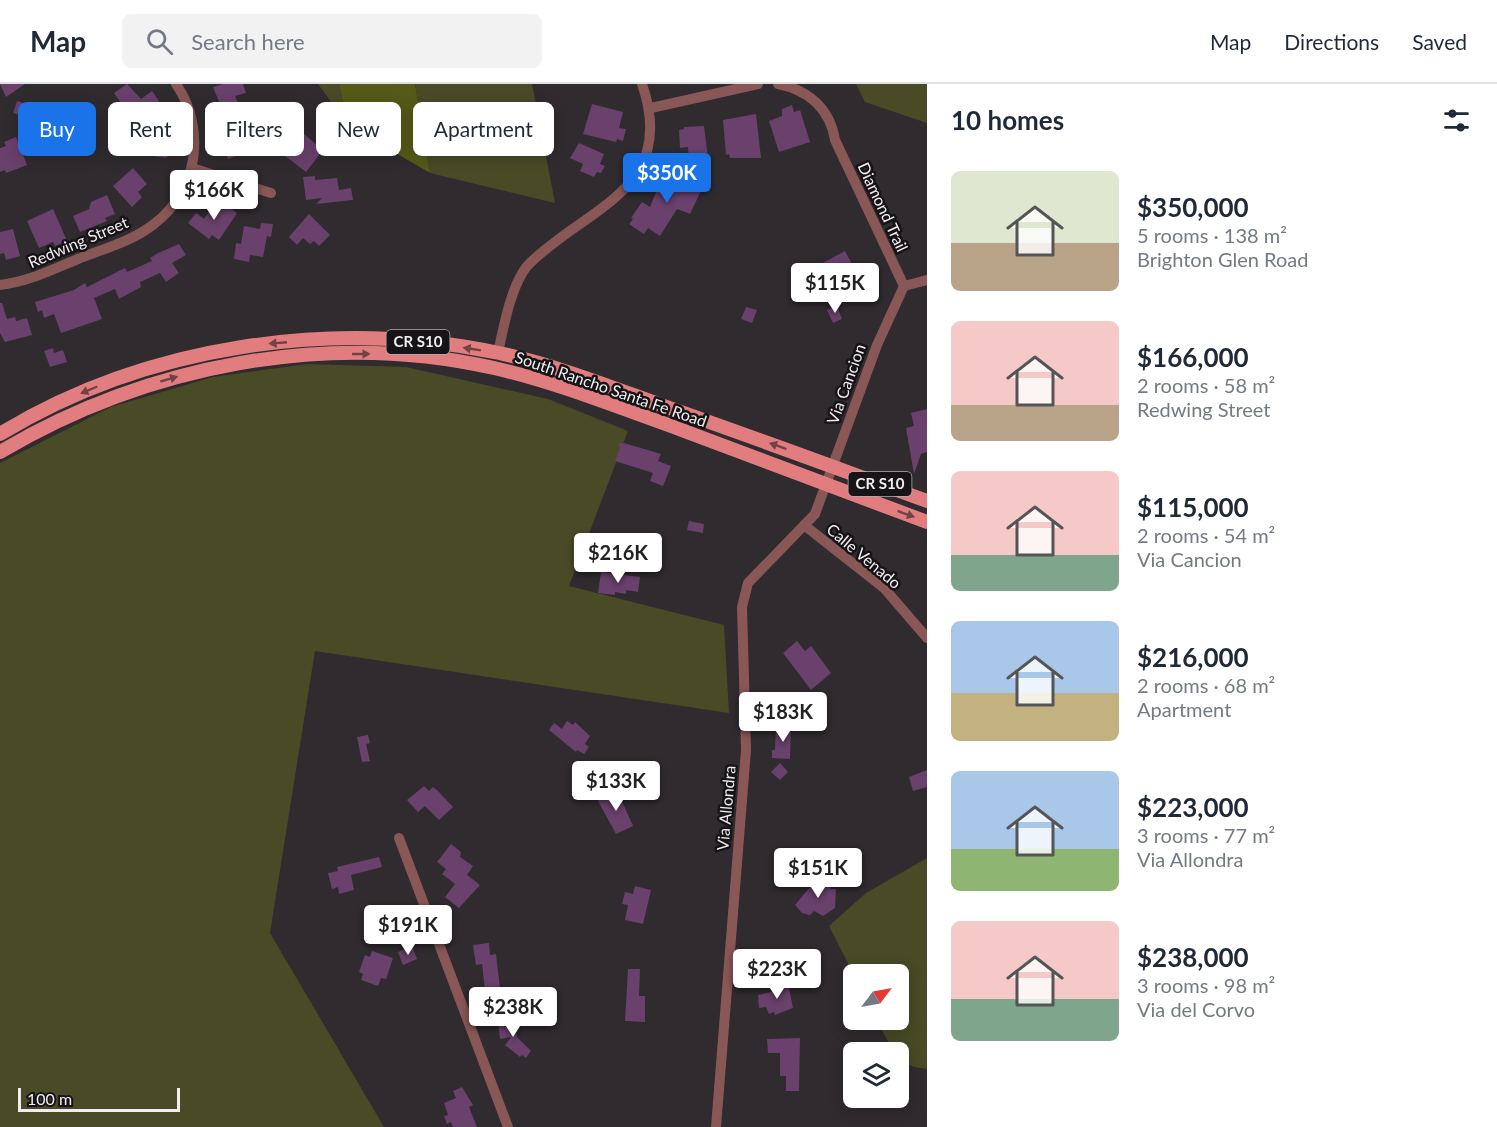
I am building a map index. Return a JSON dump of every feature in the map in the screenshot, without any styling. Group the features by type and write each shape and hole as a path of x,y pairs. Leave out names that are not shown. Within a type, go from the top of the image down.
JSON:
{"main road":[{"name":"South Rancho Santa Fe Road","path":"0,434 63,401 164,364 262,344 320,339 391,340 498,353 558,369 927,501"},
{"name":"South Rancho Santa Fe Road","path":"0,452 43,427 124,393 222,365 271,358 394,354 442,359 536,379 927,522"}],"street":[{"name":"Redwing Street","path":"0,285 30,279 153,225 181,195 192,168 195,135 190,112 176,84"},
{"path":"498,353 511,299 528,264 605,208 638,175 651,140 651,108 642,84"},
{"path":"651,108 758,84"},
{"name":"Diamond Trail","path":"778,84 796,87 822,106 832,123 835,140 904,286"},
{"path":"192,168 271,192"},
{"path":"904,286 927,280"},
{"name":"Via Cancion","path":"826,484 877,345 904,286"},
{"name":"Via Allondra","path":"716,1127 746,750 742,607 748,583 815,514 826,484"},
{"name":"Calle Venado","path":"804,525 884,588 927,638"},
{"path":"399,838 508,1127"}],"green space":[{"path":"318,84 339,84 343,102 331,102"},
{"path":"339,84 415,84 418,102 413,102 413,156 427,156 430,173 401,156 401,102 343,102"},
{"path":"415,84 532,84 535,102 418,102"},
{"path":"856,84 927,84 927,123 865,102"},
{"path":"427,156 546,156 555,203 430,173"},
{"path":"307,364 406,367 548,399 628,431 569,586 724,625 729,713 315,651 270,933 384,1127 0,1127 0,463 111,407 213,377"},
{"path":"927,858 927,1069 909,1065 909,1042 888,1042 882,1030 909,1030 909,964 848,964 829,926 866,893"}],"building":[{"path":"0,84 25,84 6,97"},
{"path":"127,84 141,99 152,91 159,101 120,102 114,93"},
{"path":"223,84 243,84 246,93 235,96 238,102 219,102 213,87"},
{"path":"17,101 20,102 18,102 18,115 13,113"},
{"path":"592,104 623,112 619,128 626,129 623,141 617,139 616,142 583,134"},
{"path":"792,105 794,112 800,110 810,142 779,152 769,121 782,116 782,109"},
{"path":"756,114 761,158 730,158 729,154 726,155 723,120"},
{"path":"704,126 708,158 689,162 688,147 680,148 679,130 684,127"},
{"path":"304,134 316,144 316,156 318,156 306,172 285,156 304,156"},
{"path":"16,137 18,156 23,156 27,165 6,173 5,170 0,172 0,148 6,146 4,142"},
{"path":"579,143 604,154 600,164 605,166 601,173 597,172 594,177 580,171 583,164 570,158"},
{"path":"133,168 147,184 138,192 142,197 132,207 113,186"},
{"path":"672,172 703,185 699,195 690,214 677,209 660,236 648,228 644,234 629,224 633,219 631,218 642,202 650,207 659,185 665,187"},
{"path":"315,176 315,180 337,178 339,190 351,188 353,200 316,204 322,198 306,200 303,177"},
{"path":"107,195 115,214 105,218 107,221 80,232 73,216 89,209 91,202"},
{"path":"221,201 237,213 219,240 212,235 209,239 188,223 196,213 204,219 215,203 218,205"},
{"path":"53,209 67,241 55,246 53,242 39,248 27,221"},
{"path":"309,214 330,235 319,246 314,241 310,244 303,238 297,245 289,237"},
{"path":"261,223 273,224 271,237 267,236 263,257 250,255 249,262 234,259 236,243 241,244 244,226 260,229"},
{"path":"13,229 20,256 6,260 4,253 0,254 0,232"},
{"path":"179,244 186,255 172,263 179,273 166,282 160,273 140,282 141,287 119,299 115,289 94,298 102,319 61,333 54,314 44,318 42,310 38,312 35,302 74,290 85,283 87,287 125,268 127,272 152,261 150,258"},
{"path":"845,251 854,268 859,265 865,276 840,291 835,289 821,264"},
{"path":"0,303 2,303 7,319 15,317 16,321 27,318 32,335 5,342 0,333"},
{"path":"837,306 842,319 833,323 827,310"},
{"path":"746,307 757,310 752,323 741,319"},
{"path":"53,348 54,353 63,350 67,362 50,367 44,351"},
{"path":"927,409 927,452 921,454 914,474 906,428 914,426 911,413"},
{"path":"624,443 661,454 658,461 671,466 663,486 650,481 653,473 615,461 620,448 618,444"},
{"path":"689,521 704,524 703,533 687,530"},
{"path":"601,572 640,577 638,592 626,590 626,594 615,592 615,595 598,593"},
{"path":"797,641 805,651 811,646 831,673 811,690 783,653"},
{"path":"567,721 573,725 575,722 590,736 585,744 589,747 584,754 577,750 576,752 549,730 554,723 562,729"},
{"path":"776,726 791,726 790,759 772,758 772,750 775,750"},
{"path":"368,735 370,743 366,744 370,761 362,762 357,737"},
{"path":"780,763 788,772 780,780 771,772"},
{"path":"927,770 927,787 913,791 909,777"},
{"path":"424,786 429,791 433,787 453,807 439,820 425,806 418,812 407,800"},
{"path":"617,790 633,826 616,834 597,799"},
{"path":"451,844 461,852 460,857 473,866 467,875 480,885 459,908 445,897 455,884 442,874 446,869 437,862"},
{"path":"379,857 382,867 351,875 354,890 339,894 338,887 332,889 328,873 338,871 337,867"},
{"path":"816,880 831,880 831,889 836,889 835,908 823,916 814,911 810,915 802,913 795,905"},
{"path":"635,886 651,890 643,924 625,920 628,905 622,904 625,892 633,894"},
{"path":"489,943 490,955 496,954 500,988 485,990 482,964 476,965 473,945"},
{"path":"412,946 417,959 403,965 398,952"},
{"path":"372,951 393,958 386,979 381,978 378,986 361,980 363,974 359,972 365,955 370,957"},
{"path":"628,969 640,969 639,996 645,996 645,1022 625,1021"},
{"path":"788,983 793,1008 775,1015 774,1012 769,1014 766,1007 759,1008 758,995 776,991 774,987"},
{"path":"514,1020 517,1037 531,1051 526,1058 522,1055 520,1057 505,1045 511,1037 500,1039 498,1022"},
{"path":"800,1038 799,1091 786,1091 786,1076 780,1076 780,1053 768,1053 767,1039"},
{"path":"462,1087 473,1105 469,1107 477,1127 453,1127 451,1122 447,1124 444,1116 448,1115 444,1103 456,1098 453,1091"}]}
